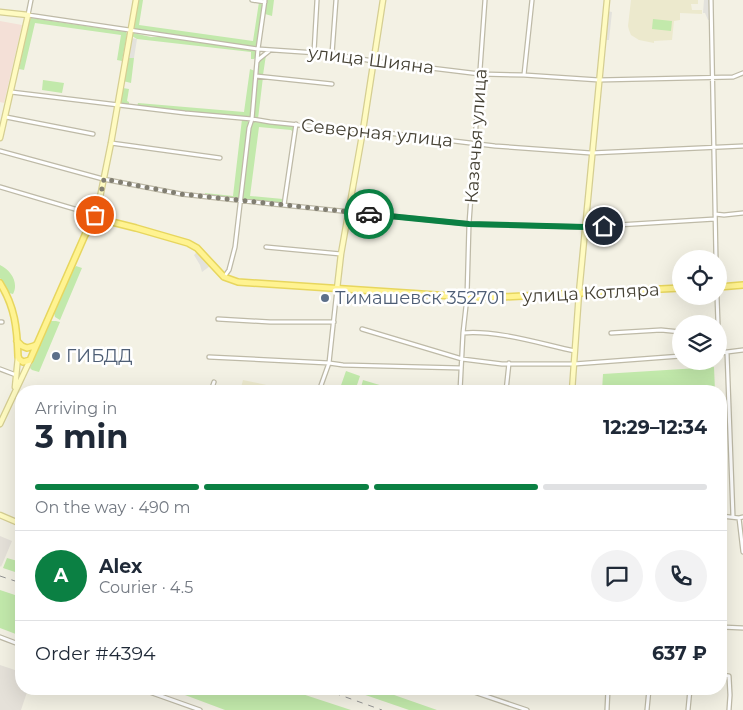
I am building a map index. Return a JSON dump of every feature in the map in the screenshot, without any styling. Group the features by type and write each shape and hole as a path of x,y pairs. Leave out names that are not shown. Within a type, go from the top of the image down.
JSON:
{"main road":[{"path":"18,356 21,351 30,349 37,344 91,224 100,219 188,243 197,248 224,278"},
{"name":"улица Котляра","path":"224,278 244,282 467,297 672,288"},
{"path":"0,283 14,313 19,359 24,362 30,360 30,349"},
{"path":"727,286 743,285"},
{"path":"17,341 22,346 30,349"}],"street":[{"path":"0,138 12,92 31,0"},
{"path":"91,224 98,207 104,179 136,0"},
{"path":"224,278 229,270 234,247 252,119 258,49 265,1 252,0"},
{"path":"314,52 318,0"},
{"path":"332,54 336,0"},
{"path":"321,385 329,363 341,254 383,0"},
{"name":"Казачья улица","path":"460,385 467,297 469,224 485,0"},
{"path":"524,75 532,0"},
{"path":"572,385 591,153 607,0"},
{"path":"711,0 716,250"},
{"name":"улица Шияна","path":"0,12 258,49 332,54 480,74 599,80 713,78 733,77 743,73"},
{"path":"257,62 270,50"},
{"path":"256,76 332,84"},
{"name":"Северная улица","path":"12,92 185,113 363,130 475,144 591,153 743,146"},
{"path":"6,117 93,134"},
{"path":"284,205 296,124"},
{"path":"111,143 220,158"},
{"path":"0,151 104,179 181,194 469,224 585,227 715,219"},
{"path":"0,187 95,215"},
{"path":"715,214 743,213"},
{"path":"266,247 341,254"},
{"path":"218,319 270,322 334,322"},
{"path":"362,329 462,359 509,364 574,364 672,357"},
{"path":"611,333 672,331"},
{"path":"463,333 472,332 511,336 575,351"},
{"path":"733,517 727,352 743,350"},
{"path":"15,385 18,356"},
{"path":"209,357 343,365 461,368"},
{"path":"18,385 30,360"},
{"path":"507,385 509,364"},
{"path":"0,369 16,375"},
{"path":"0,424 2,415 15,391"},
{"path":"0,515 15,521"},
{"path":"727,516 741,517 743,552"},
{"path":"727,627 743,628"},
{"path":"0,637 15,643"},
{"path":"727,676 729,676 729,710"},
{"path":"159,695 200,710"},
{"path":"483,695 527,710"},
{"path":"607,710 608,695"},
{"path":"647,710 648,695"},
{"path":"688,710 689,695"}],"shaded area":[{"path":"631,0 698,0 698,4 691,4 692,10 702,10 702,14 680,13 680,20 674,21 672,40 654,41 654,43 639,40 631,35 628,26"},
{"path":"704,0 709,0 709,20 705,13 703,13"},
{"path":"607,11 612,12 609,40 604,40"},
{"path":"0,21 22,25 4,103 0,102"},
{"path":"131,38 137,39 134,58 128,58"},
{"path":"197,252 210,266 202,272 194,255"},
{"path":"243,380 266,385 242,385"},
{"path":"0,536 12,541 1,567 0,566"},
{"path":"0,665 15,670 15,695 26,695 21,710 0,710"}],"green space":[{"path":"137,0 143,0 139,25 253,41 259,2 263,3 257,45 254,47 134,31"},
{"path":"267,0 274,0 272,16 265,14"},
{"path":"31,18 126,32 122,61 117,60 121,35 35,23 24,70 19,69"},
{"path":"653,19 672,21 671,31 652,29"},
{"path":"133,33 151,37 166,37 254,49 257,52 256,57 251,59 251,52 137,39 132,36"},
{"path":"266,55 263,75 257,75 259,61"},
{"path":"127,57 134,58 131,83 123,81"},
{"path":"250,69 255,71 251,115 249,117 137,107 138,103 244,112"},
{"path":"257,77 263,77 258,119 253,116"},
{"path":"43,80 64,83 62,93 42,90"},
{"path":"122,88 129,89 127,101 129,106 120,104"},
{"path":"242,119 249,122 239,197 237,199 205,195 205,193 233,196"},
{"path":"253,121 294,125 294,133 291,130 259,127 250,196 283,199 282,204 243,200 242,198 251,124"},
{"path":"0,265 8,270 13,277 15,290 13,294 9,293 0,278"},
{"path":"76,266 82,268 60,320 55,317 54,313"},
{"path":"51,321 60,322 39,372 32,370 30,368"},
{"path":"672,370 714,370 715,385 602,385 603,374"},
{"path":"346,371 360,376 357,385 341,385"},
{"path":"363,380 380,385 362,385"},
{"path":"7,558 15,560 15,572 3,568"},
{"path":"0,590 15,595 15,634 0,628"},
{"path":"185,695 305,695 351,710 225,710"},
{"path":"365,695 394,695 437,710 409,710"}],"railway":[{"path":"0,576 15,581"},
{"path":"340,695 382,710"}],"way so far":[{"path":"95,215 104,179 181,194 369,214"}],"place":[{"name":"Тимашевск 352701","path":"325,298"},
{"name":"ГИБДД","path":"56,356"}],"route":[{"path":"369,214 469,224 604,226"}]}
